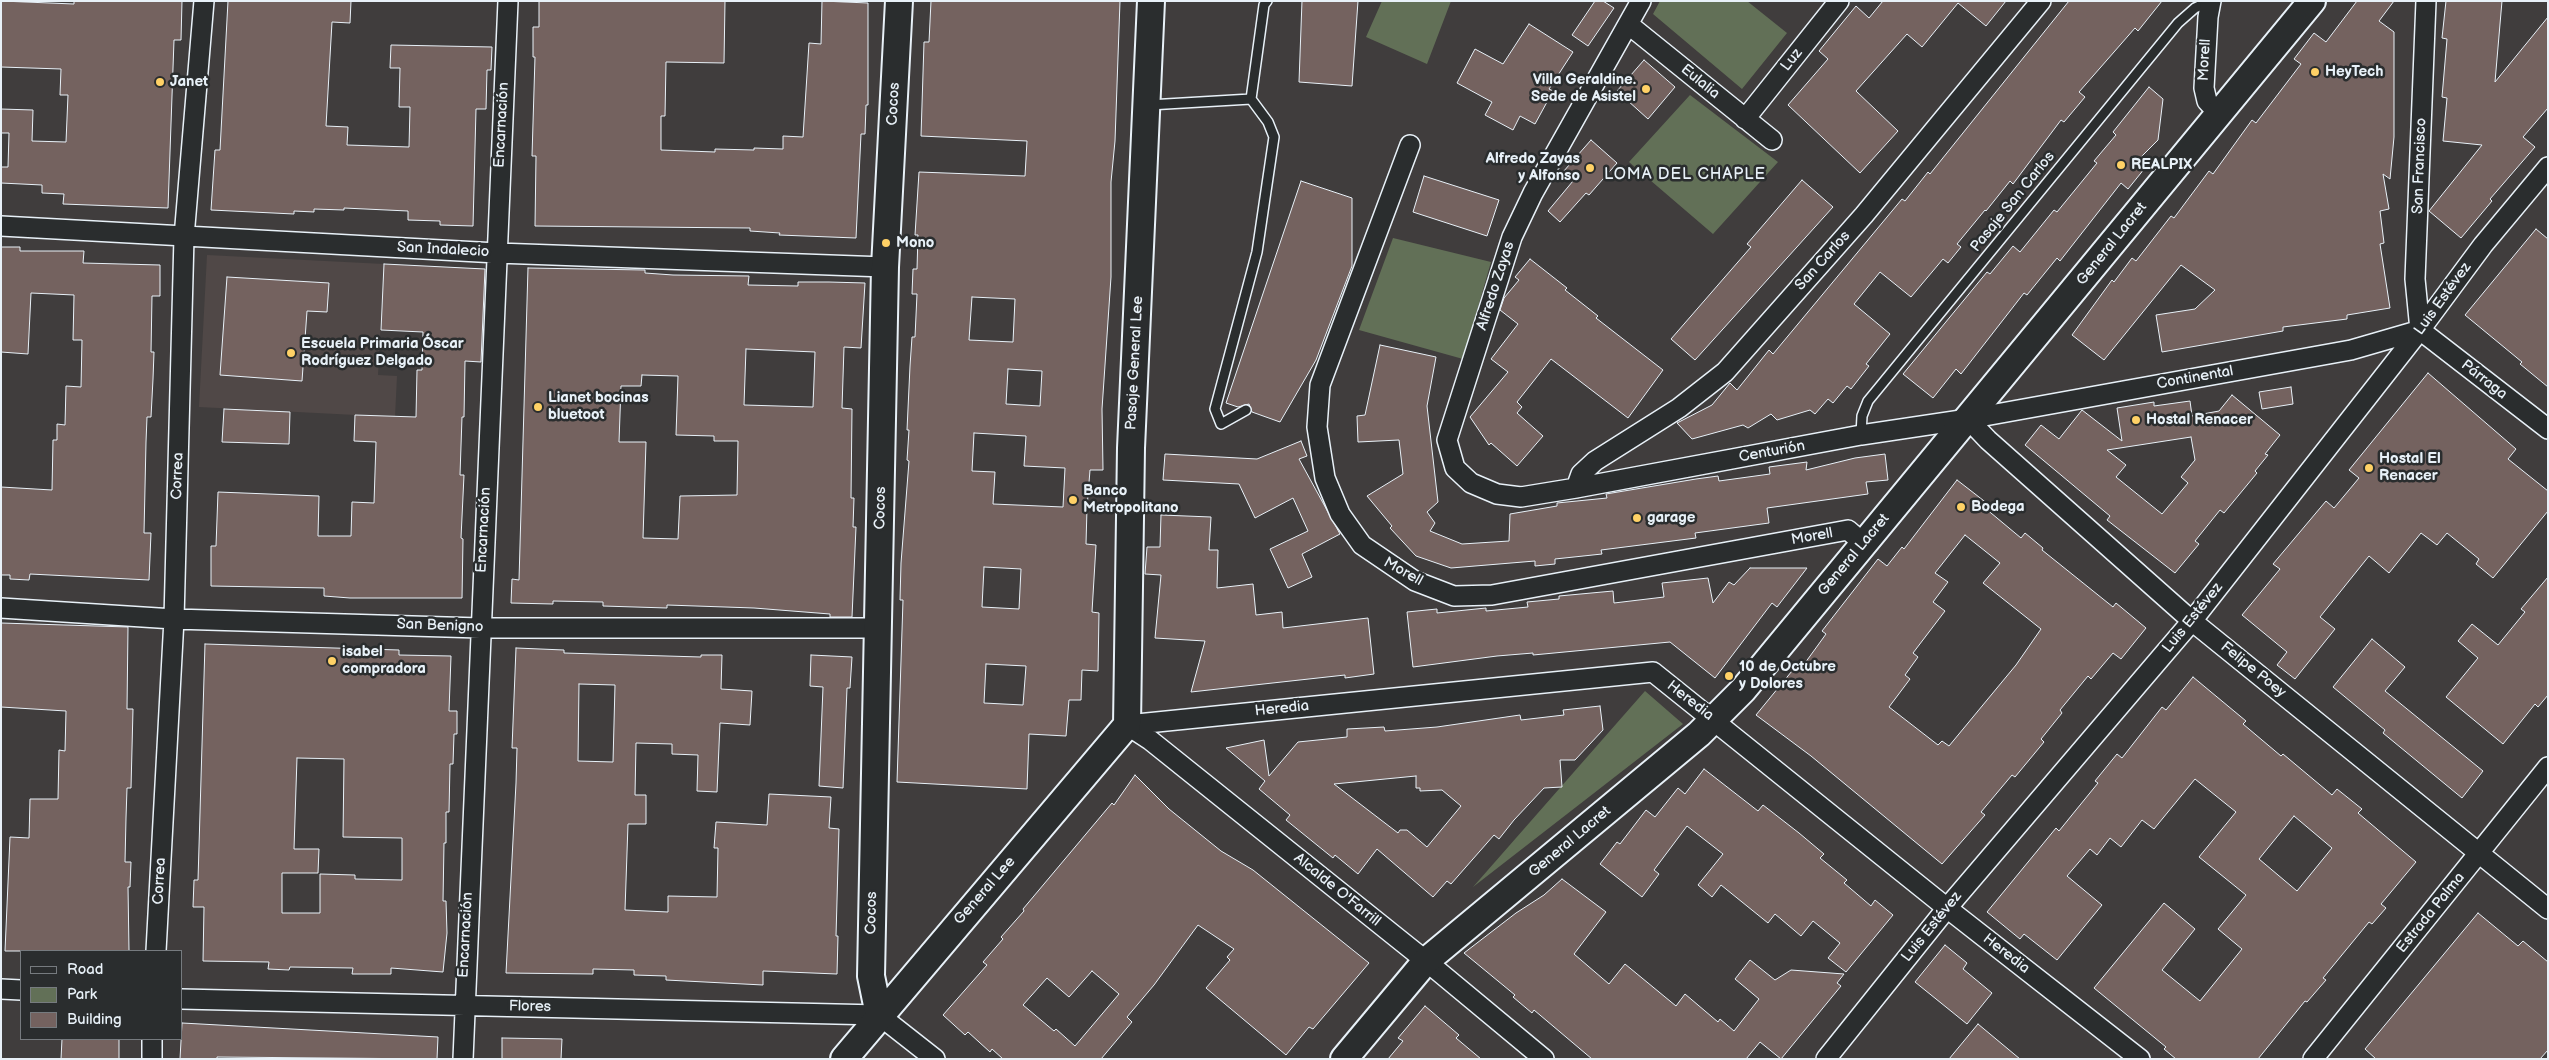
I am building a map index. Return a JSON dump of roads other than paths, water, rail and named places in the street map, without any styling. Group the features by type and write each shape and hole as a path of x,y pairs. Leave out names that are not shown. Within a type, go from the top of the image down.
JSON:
{"street":[{"name":"Correa","path":"156,950 174,619 184,237 204,1"},
{"name":"Encarnación","path":"463,1059 463,1005 508,1"},
{"name":"Cocos","path":"878,1015 871,976 886,267 899,1"},
{"name":"Pasaje General Lee","path":"1127,725 1131,448 1151,1"},
{"name":"Alfredo Zayas","path":"1576,488 1521,496 1497,494 1471,483 1455,468 1447,440 1512,237 1533,193 1641,1"},
{"name":"Luz","path":"1745,119 1839,1"},
{"name":"San Carlos","path":"1576,488 1581,474 1595,461 1678,408 1724,372 1864,215 2040,1"},
{"name":"Morell","path":"2211,1 2208,17 2204,88 2207,101 2219,114"},
{"name":"General Lacret","path":"1344,1059 1426,961 1692,741 1743,690 2312,1"},
{"name":"San Francisco","path":"2420,330 2415,278 2426,1"},
{"name":"Eulalia","path":"1628,24 1772,140"},
{"name":"Morell","path":"1410,146 1320,385 1317,427 1326,478 1340,514 1362,545 1375,556 1415,581 1454,596 1492,595 1848,530 1863,543"},
{"name":"Luis Estévez","path":"1826,1059 1947,908 2192,621 2420,330 2482,245 2548,167"},
{"name":"San Indalecio","path":"1,226 497,253 886,267"},
{"name":"Continental","path":"1968,419 2351,350 2420,330"},
{"name":"Párraga","path":"2420,330 2548,429"},
{"name":"Centurión","path":"1576,488 1861,435 1968,419"},
{"name":"Felipe Poey","path":"1968,419 1988,440 2192,621 2548,909"},
{"name":"San Benigno","path":"1,608 174,619 480,628 879,628"},
{"name":"Heredia","path":"1127,725 1653,672 1947,908 2140,1059"},
{"name":"Alcalde O'Farrill","path":"1127,725 1150,740 1426,961 1544,1059"},
{"name":"General Lee","path":"844,1059 878,1015 1127,725"},
{"name":"Estrada Palma","path":"2313,1059 2548,767"},
{"path":"1,989 20,990"},
{"name":"Flores","path":"182,998 878,1015"},
{"path":"878,1015 935,1059"},
{"path":"152,1040 152,1059"}],"lane":[{"path":"1246,410 1221,424 1215,409 1257,252 1274,137 1268,122 1251,99 1264,5 1267,1"},
{"name":"Pasaje San Carlos","path":"1861,435 1862,416 1868,401 2178,23 2195,8 2211,1"},
{"path":"1146,105 1251,99"}],"place":[{"name":"HeyTech","path":"2315,72"},
{"name":"Janet","path":"160,82"},
{"name":"Villa Geraldine. Sede de Asistel","path":"1646,89"},
{"name":"REALPIX","path":"2121,165"},
{"name":"Alfredo Zayas y Alfonso","path":"1590,168"},
{"name":"Mono","path":"886,243"},
{"name":"Escuela Primaria Óscar Rodríguez Delgado","path":"291,353"},
{"name":"Lianet bocinas bluetoot","path":"538,407"},
{"name":"Hostal Renacer","path":"2136,420"},
{"name":"Hostal El Renacer","path":"2369,468"},
{"name":"Banco Metropolitano","path":"1073,500"},
{"name":"Bodega","path":"1961,507"},
{"name":"garage","path":"1637,518"},
{"name":"isabel compradora","path":"332,661"},
{"name":"10 de Octubre y Dolores","path":"1729,676"}],"district":[{"name":"LOMA DEL CHAPLE","path":"1685,175"}]}
